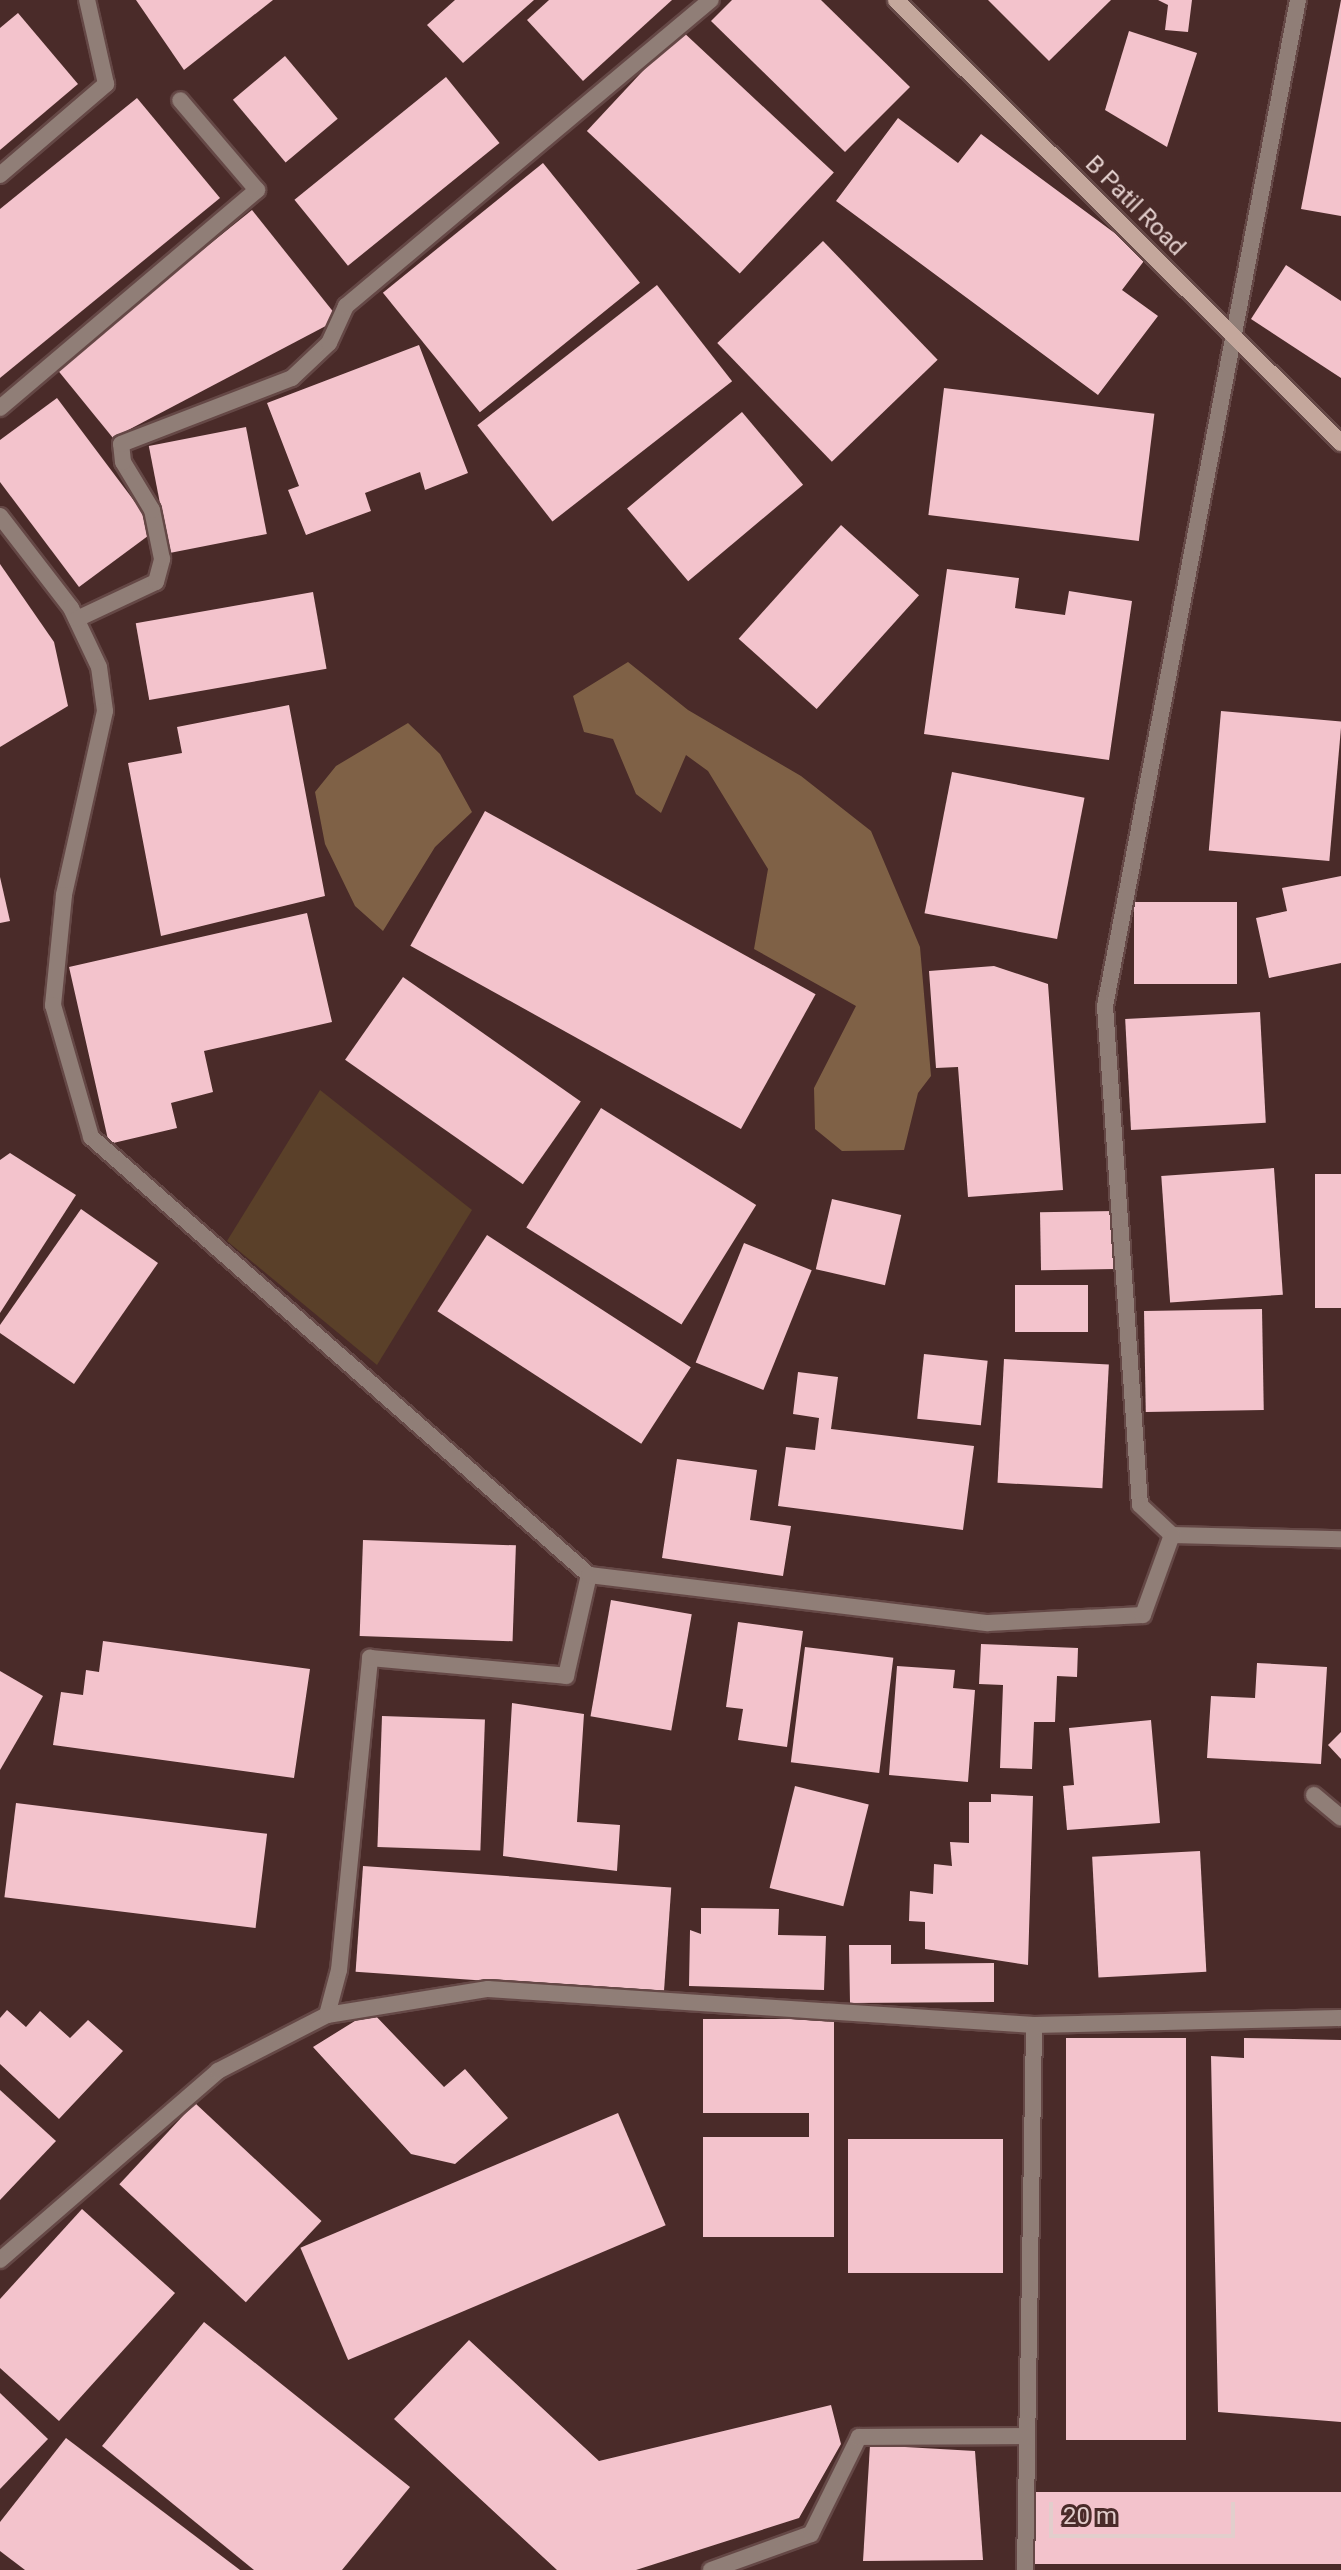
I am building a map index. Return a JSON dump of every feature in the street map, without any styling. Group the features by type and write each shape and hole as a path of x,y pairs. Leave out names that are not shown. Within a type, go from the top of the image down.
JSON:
{"main road":[{"name":"B Patil Road","path":"896,0 1236,342 1341,443"}],"street":[{"path":"0,175 106,84 87,0"},
{"path":"77,619 156,582 162,559 152,510 123,462 121,444 292,378 329,343 346,306 711,0"},
{"path":"1298,0 1236,342 1105,1006 1140,1505 1172,1535 1341,1539"},
{"path":"0,408 257,190 180,100"},
{"path":"0,516 77,619 99,667 105,711 64,895 53,1005 91,1137 589,1575 988,1623 1143,1615 1172,1535"},
{"path":"327,2015 339,1970 370,1658 566,1676 589,1575"},
{"path":"1314,1795 1341,1818"},
{"path":"0,2260 218,2071 327,2015 488,1989 1034,2025 1341,2018"},
{"path":"1025,2570 1034,2025"},
{"path":"711,2570 811,2534 859,2437 1027,2436"}],"shaded area":[{"path":"628,662 688,710 801,776 871,831 920,947 931,1076 918,1093 904,1150 842,1151 815,1129 814,1088 856,1006 754,949 768,869 708,771 686,755 661,813 636,794 613,739 584,732 573,696"},
{"path":"408,723 440,754 472,812 435,847 383,931 355,906 325,844 315,792 336,766"},
{"path":"320,1090 472,1210 377,1365 227,1241"}],"building":[{"path":"136,0 273,0 184,70"},
{"path":"455,0 534,0 463,63 427,25"},
{"path":"549,0 672,0 583,81 527,20"},
{"path":"732,0 821,0 910,87 845,152 711,21"},
{"path":"988,0 1111,0 1049,61"},
{"path":"1158,0 1192,0 1188,32 1165,30 1168,5"},
{"path":"1341,0 1341,216 1301,209"},
{"path":"18,13 78,84 0,150 0,28"},
{"path":"681,30 834,173 740,273 587,131"},
{"path":"1129,31 1197,53 1167,147 1105,110"},
{"path":"285,56 338,119 286,163 233,100"},
{"path":"446,77 499,143 348,266 294,200"},
{"path":"137,98 220,198 0,378 0,209"},
{"path":"898,118 958,163 981,134 1147,257 1122,290 1158,316 1098,395 836,201"},
{"path":"543,163 640,283 480,412 383,293"},
{"path":"252,210 339,319 113,438 56,368"},
{"path":"823,241 938,360 832,462 717,343"},
{"path":"1286,265 1341,301 1341,378 1251,319"},
{"path":"657,285 732,381 552,522 477,425"},
{"path":"419,345 468,473 425,490 420,472 365,493 371,511 306,535 288,490 299,486 267,403"},
{"path":"944,388 1154,414 1139,541 928,515"},
{"path":"57,398 156,530 79,587 0,482 0,440"},
{"path":"742,412 803,485 688,581 627,508"},
{"path":"246,427 267,534 170,553 149,446"},
{"path":"841,525 919,595 817,709 739,639"},
{"path":"0,564 54,642 68,706 0,747"},
{"path":"947,569 1019,578 1015,608 1065,615 1069,591 1132,601 1109,760 924,734"},
{"path":"313,592 327,669 149,700 136,623"},
{"path":"289,705 325,896 161,936 128,763 182,753 177,727"},
{"path":"1221,711 1341,721 1329,861 1209,850"},
{"path":"952,772 1085,798 1057,939 925,913"},
{"path":"485,811 816,994 741,1129 410,946"},
{"path":"1341,876 1341,963 1269,978 1256,918 1287,911 1282,888"},
{"path":"0,877 10,921 0,923"},
{"path":"1134,902 1237,902 1237,984 1134,984"},
{"path":"307,913 332,1022 204,1051 213,1092 171,1103 177,1128 109,1144 69,967"},
{"path":"994,966 1048,984 1063,1190 968,1197 958,1067 936,1068 929,971"},
{"path":"403,977 581,1101 523,1184 345,1060"},
{"path":"1260,1012 1266,1123 1131,1130 1125,1019"},
{"path":"601,1108 756,1205 681,1325 526,1228"},
{"path":"10,1153 76,1195 0,1313 0,1160"},
{"path":"1274,1168 1283,1295 1170,1303 1161,1176"},
{"path":"1315,1174 1341,1174 1341,1308 1315,1308"},
{"path":"832,1199 901,1215 885,1285 816,1269"},
{"path":"81,1209 158,1263 74,1384 0,1333 0,1325"},
{"path":"1114,1211 1115,1269 1041,1270 1040,1212"},
{"path":"487,1235 691,1367 641,1444 437,1311"},
{"path":"744,1243 812,1270 763,1390 696,1363"},
{"path":"1015,1285 1088,1285 1088,1332 1015,1332"},
{"path":"1262,1309 1264,1410 1146,1412 1144,1311"},
{"path":"924,1354 988,1361 981,1425 917,1419"},
{"path":"1004,1359 1109,1364 1102,1488 998,1483"},
{"path":"798,1372 838,1377 831,1429 974,1446 963,1530 778,1506 786,1447 815,1450 819,1418 793,1414"},
{"path":"677,1459 757,1470 750,1520 791,1526 783,1576 662,1558"},
{"path":"363,1540 516,1545 513,1641 360,1636"},
{"path":"611,1600 692,1614 671,1730 591,1716"},
{"path":"738,1622 803,1631 787,1747 738,1740 743,1709 726,1707"},
{"path":"103,1641 310,1669 294,1778 53,1745 61,1692 83,1695 86,1670 99,1672"},
{"path":"981,1644 1078,1648 1077,1677 1057,1676 1055,1722 1034,1722 1032,1769 1000,1768 1003,1685 979,1684"},
{"path":"805,1647 893,1658 879,1773 791,1762"},
{"path":"1257,1663 1327,1667 1321,1764 1207,1758 1211,1696 1255,1698"},
{"path":"897,1666 955,1670 953,1688 975,1690 968,1782 889,1775"},
{"path":"0,1671 43,1696 0,1770"},
{"path":"512,1703 584,1714 577,1822 620,1825 617,1871 503,1856"},
{"path":"382,1716 485,1720 480,1851 377,1847"},
{"path":"1151,1720 1160,1823 1067,1830 1063,1786 1074,1785 1069,1728"},
{"path":"1341,1732 1341,1759 1328,1745"},
{"path":"795,1786 869,1804 843,1906 770,1888"},
{"path":"991,1794 1033,1796 1028,1965 925,1949 925,1922 909,1921 910,1891 933,1894 934,1864 952,1866 950,1842 969,1843 969,1802 991,1802"},
{"path":"16,1803 267,1834 256,1928 4,1897"},
{"path":"1200,1851 1206,1972 1098,1977 1092,1857"},
{"path":"363,1866 671,1888 664,1993 356,1972"},
{"path":"701,1908 779,1909 778,1935 826,1936 824,1990 689,1986 690,1930 701,1934"},
{"path":"849,1945 891,1945 891,1964 994,1963 994,2002 850,2003"},
{"path":"7,2010 26,2027 40,2011 70,2038 88,2020 123,2051 59,2119 0,2064 0,2018"},
{"path":"371,2011 444,2087 465,2069 508,2118 455,2164 411,2154 313,2047"},
{"path":"703,2019 834,2019 834,2237 703,2237 703,2137 809,2137 809,2113 703,2113"},
{"path":"1066,2038 1186,2038 1186,2440 1066,2440"},
{"path":"1244,2038 1341,2040 1341,2422 1218,2412 1211,2056 1244,2058"},
{"path":"0,2090 56,2141 0,2200"},
{"path":"195,2103 322,2221 246,2302 119,2184"},
{"path":"618,2113 666,2225 348,2360 300,2248"},
{"path":"848,2139 1003,2139 1003,2273 848,2273"},
{"path":"82,2209 175,2293 59,2421 0,2368 0,2299"},
{"path":"204,2322 410,2487 342,2570 254,2570 102,2446"},
{"path":"469,2340 599,2461 831,2405 841,2444 799,2518 636,2570 557,2570 394,2419"},
{"path":"0,2393 48,2439 0,2489"},
{"path":"66,2438 240,2570 25,2570 0,2551 0,2522"},
{"path":"870,2445 975,2451 983,2560 863,2561"},
{"path":"1033,2492 1341,2492 1341,2564 1033,2564"}]}
